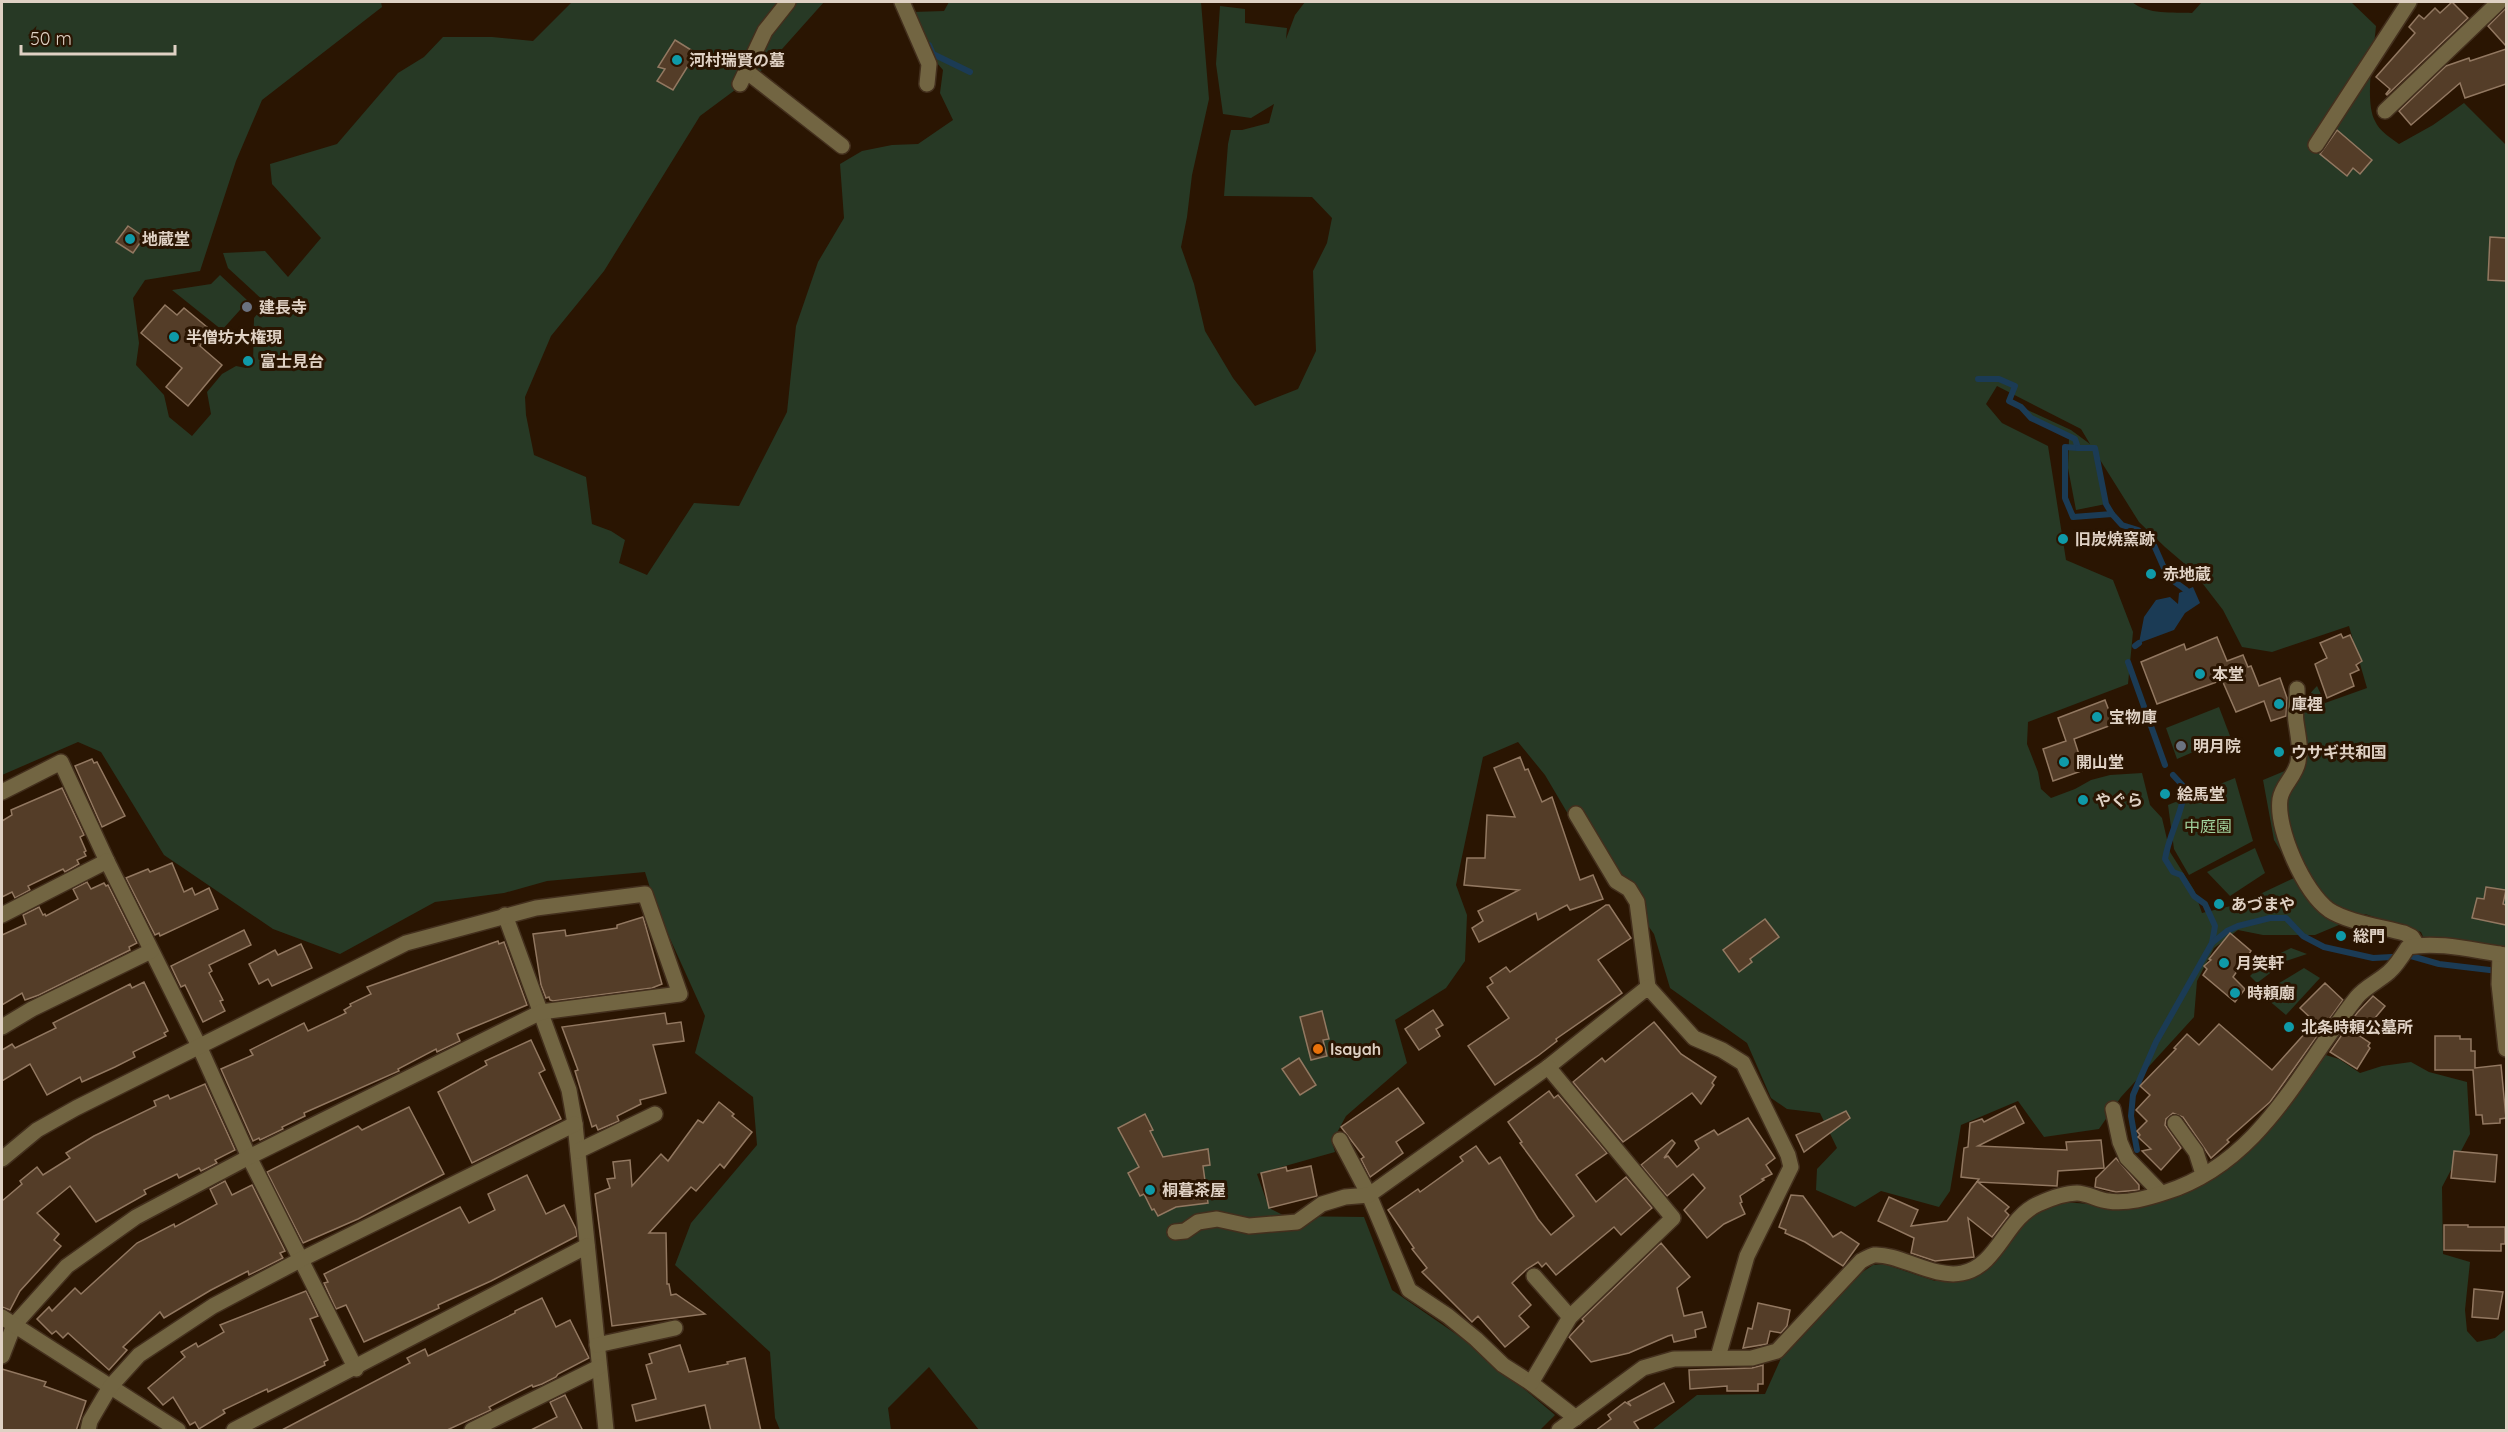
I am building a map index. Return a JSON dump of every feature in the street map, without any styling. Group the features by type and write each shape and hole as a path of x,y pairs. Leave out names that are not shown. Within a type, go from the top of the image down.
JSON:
{"street":[{"path":"788,2 765,31 743,77 842,146"},
{"path":"902,2 929,64 927,84"},
{"path":"2316,145 2409,2"},
{"path":"2385,111 2499,2"},
{"path":"1559,1431 1643,1368 1674,1359 1752,1358 1778,1351 1861,1261 1873,1255 1949,1274 1978,1268 2020,1217 2033,1206 2051,1198 2078,1193 2108,1201 2122,1201 2161,1193 2204,1174 2234,1154 2272,1117 2358,995 2390,972 2411,948 2412,937 2346,917 2329,909 2304,879 2289,847 2282,829 2279,801 2282,789 2291,779 2298,764 2301,743 2295,719 2297,690"},
{"path":"2,792 61,762 107,861 199,1046 249,1156 356,1369"},
{"path":"1576,814 1616,881 1629,889 1637,902 1648,987 1694,1038 1722,1050 1743,1063 1788,1155 1791,1167 1747,1256 1718,1357"},
{"path":"2,915 107,861"},
{"path":"2,1159 37,1130 406,943 505,915 536,908 645,894 680,994 541,1012 249,1156 136,1216 67,1266 8,1321 2,1356"},
{"path":"505,915 569,1090 578,1151 606,1431"},
{"path":"2411,948 2450,947 2502,958 2499,984 2506,1048"},
{"path":"2,1027 32,1009 151,951"},
{"path":"1175,1232 1185,1232 1198,1222 1216,1219 1249,1226 1297,1222 1322,1204 1345,1197 1369,1195 1548,1067 1648,987"},
{"path":"1531,1383 1570,1317 1673,1218 1548,1067"},
{"path":"2113,1109 2120,1142 2127,1158 2161,1193"},
{"path":"578,1151 655,1114"},
{"path":"2175,1123 2196,1152 2204,1174"},
{"path":"88,1431 90,1421 111,1387 139,1355 213,1306 300,1260 575,1125"},
{"path":"1340,1140 1369,1195 1409,1290 1448,1316 1503,1365 1531,1383 1576,1418"},
{"path":"234,1431 587,1246"},
{"path":"1534,1276 1570,1317"},
{"path":"8,1321 178,1431"},
{"path":"597,1345 675,1329"},
{"path":"472,1431 599,1367"}],"green space":[{"path":"2,2 381,2 382,7 262,100 236,161 200,271 145,280 133,298 139,343 136,365 164,395 169,417 192,436 211,414 207,392 222,374 236,366 246,368 253,364 254,318 266,303 228,268 223,253 265,251 288,277 321,238 272,184 270,164 337,144 398,73 424,57 443,37 492,37 533,41 572,2 824,2 766,67 700,116 604,271 551,336 525,397 534,455 586,477 592,524 611,531 625,540 619,563 647,575 694,503 739,506 787,412 796,326 818,262 844,218 840,164 862,151 892,145 918,144 953,120 940,93 943,70 937,63 912,12 944,11 949,2 1201,2 1209,99 1192,175 1181,247 1194,284 1205,331 1233,378 1255,406 1298,389 1316,351 1313,271 1327,243 1332,218 1312,197 1224,196 1231,130 1242,130 1269,123 1274,104 1251,118 1223,114 1216,64 1220,6 1245,9 1245,23 1287,28 1286,39 1295,15 1305,2 2132,2 2153,11 2192,13 2202,2 2351,2 2376,26 2370,101 2375,121 2382,131 2399,144 2433,125 2464,103 2506,145 2506,960 2490,960 2428,948 2421,932 2365,914 2315,935 2263,935 2238,930 2214,948 2197,981 2194,1017 2121,1097 2099,1129 2044,1137 2018,1101 1961,1125 1950,1191 1939,1207 1881,1191 1855,1207 1816,1190 1817,1169 1837,1148 1820,1113 1787,1109 1771,1098 1747,1043 1670,988 1654,934 1616,881 1591,853 1545,775 1518,742 1483,757 1456,885 1467,915 1465,961 1446,988 1395,1020 1407,1063 1346,1116 1332,1142 1335,1152 1257,1174 1269,1208 1285,1216 1364,1217 1392,1290 1472,1345 1555,1415 1540,1430 979,1430 929,1367 888,1408 891,1430 780,1430 775,1418 770,1352 675,1265 691,1223 757,1145 753,1097 695,1053 705,1016 657,910 645,872 547,881 504,893 435,902 340,954 273,929 164,855 101,752 78,742 2,775","holes":["1997,386 2081,429 2090,444 2071,430 2021,407 2031,418 2069,439 2068,468 2076,510 2106,504 2097,455 2139,522 2193,571 2223,610 2242,647 2272,652 2349,626 2367,688 2325,703 2317,686 2306,702 2299,734 2287,770 2263,780 2274,840 2296,877 2239,904 2202,913 2194,890 2170,852 2162,818 2150,805 2142,773 2110,775 2091,780 2051,798 2041,789 2038,772 2027,744 2028,722 2128,684 2133,632 2113,580 2066,560 2048,446 2002,423 1986,404"]},
{"path":"220,275 248,301 222,330 172,290 211,284"},
{"path":"2219,707 2230,736 2177,759 2166,728"},
{"name":"中庭園","path":"2235,778 2253,841 2189,875 2174,849 2168,805"},
{"path":"2255,848 2265,873 2230,896 2207,872"},
{"path":"2291,948 2307,954 2286,961 2257,983 2250,976 2266,960"},
{"path":"2304,968 2320,978 2286,1015 2261,994"},
{"path":"2319,1053 2339,1059 2360,1073 2382,1066 2411,1062 2429,1072 2467,1082 2470,1134 2442,1187 2443,1254 2470,1262 2465,1310 2467,1331 2477,1342 2495,1338 2506,1329 2506,1430 1652,1430 1697,1395 1765,1394 1782,1356 1858,1275 1873,1265 1884,1264 1935,1281 1966,1281 1994,1264 2020,1227 2041,1210 2063,1202 2104,1205 2221,1170 2252,1149 2292,1097"}],"water":[{"path":"2193,587 2200,603 2185,613 2174,630 2139,643 2144,617 2156,600 2170,597 2178,604 2179,593"}],"building":[{"path":"2452,2 2468,18 2387,95 2390,89 2376,77 2415,33 2409,27 2419,15 2424,19 2435,8 2440,13"},
{"path":"2506,8 2506,46 2488,26"},
{"name":"河村瑞賢の墓","path":"675,40 696,53 673,90 657,81 665,69 658,67"},
{"path":"2506,49 2506,84 2465,98 2460,83 2411,125 2399,111 2446,66"},
{"path":"2337,130 2372,160 2360,174 2353,168 2347,176 2320,154"},
{"name":"地蔵堂","path":"128,226 144,237 133,253 116,242"},
{"path":"2490,237 2506,238 2506,281 2488,280"},
{"path":"165,305 177,315 184,308 207,327 201,335 205,339 200,346 222,365 188,406 166,387 182,368 141,333"},
{"path":"2341,634 2343,638 2350,635 2362,661 2356,665 2359,670 2350,674 2354,686 2327,698 2315,664 2327,658 2320,643"},
{"name":"本堂","path":"2217,637 2227,661 2243,655 2248,667 2251,666 2259,686 2280,678 2287,698 2286,716 2271,721 2264,701 2236,712 2222,680 2157,704 2141,662 2184,644 2186,650"},
{"path":"2105,700 2114,724 2074,739 2084,770 2053,781 2043,749 2066,741 2058,718"},
{"path":"1520,757 1525,770 1528,769 1542,802 1552,797 1580,880 1593,875 1603,899 1570,910 1567,905 1538,920 1536,913 1479,942 1472,928 1483,921 1478,911 1519,890 1464,885 1467,858 1485,858 1487,815 1515,817 1494,768"},
{"path":"92,759 94,763 97,762 125,816 102,827 75,766"},
{"path":"62,788 84,835 80,837 86,856 77,860 79,864 65,872 63,869 28,886 30,890 15,898 12,892 2,897 2,821 12,815 11,810"},
{"path":"172,863 184,892 192,888 195,895 209,888 218,909 160,936 159,933 155,935 126,878"},
{"path":"87,882 91,889 104,883 108,885 137,943 129,947 130,950 39,995 25,1000 22,993 2,1005 2,935 26,924 23,915 39,907 46,916 78,899 73,889"},
{"path":"2486,887 2506,890 2503,904 2506,905 2506,925 2472,918 2477,898 2484,899"},
{"path":"1609,905 1631,938 1598,960 1622,993 1495,1085 1468,1046 1509,1018 1487,987 1493,983 1490,978 1506,967 1510,972"},
{"path":"643,917 662,984 652,988 553,1001 549,997 546,998 541,985 533,934 565,930 566,936 617,928 617,925"},
{"path":"1765,919 1779,937 1750,959 1752,962 1739,972 1723,950"},
{"path":"244,930 251,945 209,965 212,971 209,973 223,1000 220,1001 225,1011 203,1022 185,985 181,987 171,966"},
{"name":"月笑軒","path":"2230,933 2251,951 2233,977 2245,989 2235,1002 2203,975 2207,969 2204,966"},
{"path":"498,941 499,944 504,942 527,1005 457,1034 460,1041 437,1052 436,1049 398,1069 399,1071 304,1113 305,1116 282,1127 283,1129 253,1141 221,1069 253,1055 250,1050 304,1023 308,1031 346,1013 344,1010 351,1006 350,1004 371,994 367,987"},
{"path":"301,944 312,968 272,986 268,979 259,984 249,964 275,950 278,955"},
{"path":"144,982 168,1031 164,1033 166,1036 133,1052 135,1057 115,1067 82,1082 80,1077 47,1095 30,1064 2,1081 2,1050 12,1044 15,1048 56,1028 53,1023 130,984 132,988"},
{"path":"2325,983 2343,1000 2270,1102 2227,1140 2229,1142 2211,1158 2183,1117 2173,1113 2166,1119 2165,1125 2181,1148 2161,1170 2142,1151 2151,1149 2138,1137 2140,1135 2137,1131 2147,1121 2136,1110 2150,1095 2140,1086 2176,1049 2174,1048 2187,1034 2199,1045 2219,1024 2272,1070 2315,1022 2300,1008"},
{"path":"2373,996 2385,1006 2360,1036 2370,1043 2368,1046 2370,1048 2357,1069 2330,1052 2357,1013"},
{"path":"1433,1010 1443,1025 1436,1029 1440,1036 1419,1050 1405,1029"},
{"path":"1322,1011 1329,1039 1323,1040 1327,1056 1311,1060 1300,1017"},
{"path":"665,1013 667,1024 681,1022 684,1041 653,1045 666,1093 640,1100 641,1104 617,1116 619,1121 598,1130 596,1125 592,1127 575,1071 578,1070 562,1027"},
{"path":"1654,1022 1681,1054 1716,1077 1712,1083 1714,1085 1701,1104 1692,1093 1623,1142 1573,1082 1602,1058 1605,1062"},
{"path":"2435,1036 2460,1036 2460,1039 2471,1039 2471,1051 2475,1051 2475,1068 2501,1065 2506,1118 2500,1119 2500,1123 2483,1124 2482,1115 2476,1115 2473,1070 2435,1070"},
{"path":"531,1040 545,1070 539,1073 561,1119 472,1163 438,1092 487,1065 485,1061"},
{"path":"1299,1058 1316,1085 1300,1095 1282,1069"},
{"path":"205,1084 235,1150 215,1160 217,1163 201,1171 199,1168 179,1178 177,1174 144,1190 146,1194 96,1222 70,1186 37,1213 59,1234 54,1240 61,1246 20,1291 10,1310 2,1307 2,1201 22,1184 20,1181 37,1167 43,1175 70,1158 66,1153 94,1136 156,1106 154,1101 168,1095 170,1099"},
{"path":"1398,1088 1424,1123 1396,1142 1403,1153 1370,1177 1361,1159 1364,1157 1341,1127"},
{"path":"1549,1091 1554,1098 1558,1095 1607,1153 1576,1175 1596,1202 1626,1177 1652,1208 1621,1235 1614,1227 1556,1275 1546,1263 1542,1267 1538,1262 1512,1283 1531,1305 1519,1316 1529,1327 1505,1347 1478,1316 1472,1322 1422,1272 1427,1268 1412,1249 1414,1248 1388,1210 1418,1189 1420,1192 1463,1161 1460,1157 1476,1146 1489,1164 1500,1157 1538,1219 1551,1235 1574,1216 1520,1143 1522,1142 1508,1122"},
{"path":"719,1102 752,1132 724,1168 720,1164 696,1191 691,1187 649,1233 666,1233 667,1284 669,1284 671,1295 676,1294 705,1314 612,1326 595,1194 610,1188 607,1179 615,1178 613,1162 630,1160 632,1186 661,1154 668,1161 698,1120 703,1123"},
{"path":"2015,1106 2024,1123 1978,1146 2067,1150 2066,1142 2101,1140 2104,1168 2058,1171 2057,1186 1978,1182 2009,1207 2005,1211 2009,1215 1992,1237 1968,1218 1974,1257 1935,1261 1911,1253 1914,1238 1878,1221 1889,1197 1918,1210 1911,1226 1947,1221 1979,1179 1961,1177 1964,1148 1968,1147 1970,1123 1982,1119 1984,1122"},
{"path":"409,1107 444,1174 358,1219 303,1243 267,1172 358,1126 362,1130"},
{"path":"1846,1111 1850,1118 1804,1152 1796,1135"},
{"path":"1145,1114 1153,1130 1150,1131 1163,1157 1208,1149 1210,1165 1203,1166 1208,1203 1176,1207 1158,1216 1154,1209 1152,1210 1144,1194 1140,1196 1128,1173 1139,1167 1118,1128"},
{"path":"1748,1118 1775,1158 1766,1165 1772,1174 1740,1196 1742,1202 1740,1203 1745,1214 1724,1224 1707,1238 1684,1210 1705,1188 1693,1174 1667,1196 1641,1165 1672,1140 1675,1143 1664,1158 1668,1156 1677,1167 1699,1148 1695,1141 1714,1130 1718,1135"},
{"path":"2454,1151 2497,1155 2495,1182 2451,1178"},
{"path":"2116,1158 2139,1185 2139,1190 2116,1192 2095,1187 2096,1178"},
{"path":"1311,1166 1317,1196 1269,1208 1261,1173 1286,1167 1287,1171"},
{"path":"527,1175 546,1214 564,1205 577,1236 491,1281 438,1305 439,1308 364,1342 346,1305 336,1309 324,1283 328,1282 324,1274 460,1207 469,1223 495,1210 488,1194"},
{"path":"225,1181 232,1195 252,1185 285,1251 280,1253 283,1258 249,1275 248,1271 164,1318 160,1312 123,1347 127,1350 109,1370 68,1333 63,1338 56,1331 52,1334 37,1319 49,1307 52,1311 75,1288 81,1294 137,1243 174,1224 175,1227 217,1204 210,1189"},
{"path":"1791,1195 1803,1196 1833,1237 1841,1232 1859,1244 1843,1266 1805,1242 1785,1233 1786,1230 1779,1227"},
{"path":"2444,1225 2505,1227 2505,1244 2501,1244 2501,1251 2444,1250"},
{"path":"1661,1243 1690,1277 1677,1288 1684,1316 1702,1312 1706,1327 1695,1330 1696,1337 1674,1342 1672,1335 1629,1353 1591,1362 1569,1337 1584,1321 1582,1319"},
{"path":"2474,1289 2503,1292 2498,1319 2472,1317"},
{"path":"306,1291 318,1316 310,1319 328,1360 324,1362 325,1365 223,1410 225,1413 199,1429 195,1422 190,1425 173,1397 163,1405 148,1388 185,1357 181,1352 196,1343 198,1347 224,1332 220,1325"},
{"path":"542,1298 556,1327 570,1320 589,1358 542,1384 533,1387 532,1385 489,1407 491,1410 445,1431 280,1431 410,1363 407,1358 425,1349 428,1356"},
{"path":"1758,1303 1790,1310 1787,1326 1781,1333 1770,1331 1767,1344 1743,1348 1748,1328 1752,1329"},
{"path":"680,1345 689,1372 745,1358 761,1431 711,1431 705,1405 636,1421 632,1405 656,1399 646,1365 652,1363 649,1354"},
{"path":"1763,1365 1763,1384 1758,1384 1758,1391 1727,1391 1727,1386 1690,1389 1689,1370 1752,1368"},
{"path":"2,1369 46,1382 44,1386 86,1401 76,1431 2,1431"},
{"path":"1664,1383 1674,1402 1634,1422 1640,1431 1595,1431 1611,1419 1608,1415 1625,1402 1631,1406 1628,1402"},
{"path":"565,1395 583,1431 529,1431 557,1417 550,1402"}],"waterway":[{"path":"929,45 933,54 970,72"},
{"path":"1978,379 1999,379 2015,386 2009,401 2021,407 2031,418 2075,439 2078,448 2065,447 2065,498 2073,517 2112,514 2122,525 2138,530 2153,543 2168,577 2186,590"},
{"path":"2078,448 2095,448 2106,504 2112,514"},
{"path":"2135,646 2139,643"},
{"path":"2128,662 2165,765"},
{"path":"2173,775 2185,788 2182,806 2165,859 2173,872 2181,875 2194,896 2205,904 2215,926 2212,943"},
{"path":"2137,1150 2131,1116 2133,1095 2156,1042 2212,943 2227,931 2270,918 2286,918 2303,936 2324,947 2373,958 2411,956 2439,964 2498,971"}],"place":[{"name":"河村瑞賢の墓","path":"677,60"},
{"name":"地蔵堂","path":"130,239"},
{"name":"建長寺","path":"247,307"},
{"name":"半僧坊大権現","path":"174,337"},
{"name":"富士見台","path":"248,361"},
{"name":"旧炭焼窯跡","path":"2063,539"},
{"name":"赤地蔵","path":"2151,574"},
{"name":"本堂","path":"2200,674"},
{"name":"庫裡","path":"2279,704"},
{"name":"宝物庫","path":"2097,717"},
{"name":"明月院","path":"2181,746"},
{"name":"ウサギ共和国","path":"2279,752"},
{"name":"開山堂","path":"2064,762"},
{"name":"絵馬堂","path":"2165,794"},
{"name":"やぐら","path":"2083,800"},
{"name":"あづまや","path":"2219,904"},
{"name":"総門","path":"2341,936"},
{"name":"月笑軒","path":"2224,963"},
{"name":"時頼廟","path":"2235,993"},
{"name":"北条時頼公墓所","path":"2289,1027"},
{"name":"Isayah","path":"1318,1049"},
{"name":"桐暮茶屋","path":"1150,1190"}]}
